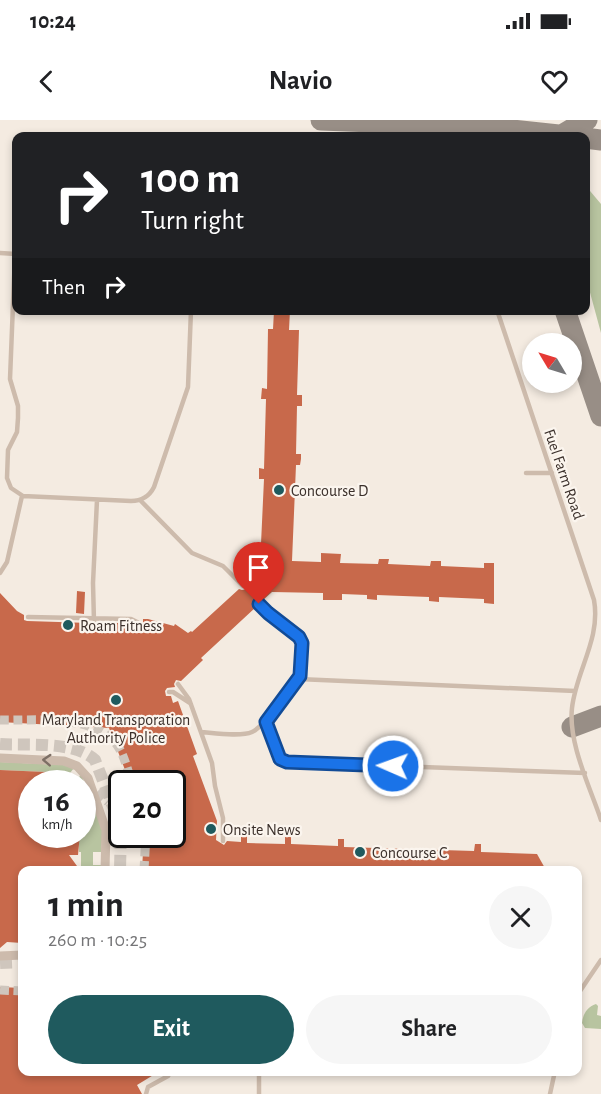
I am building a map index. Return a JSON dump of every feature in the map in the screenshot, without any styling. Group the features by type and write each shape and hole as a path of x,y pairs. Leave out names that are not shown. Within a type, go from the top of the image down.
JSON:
{"street":[{"path":"0,758 64,761 81,770"},
{"path":"96,788 98,792"},
{"path":"96,801 106,830 105,866"},
{"path":"0,956 18,955"}],"lane":[{"path":"13,315 10,380 18,406 18,418 17,432 8,450 7,478 11,488 22,496 97,500 140,500 149,495 154,487 188,387 191,315"},
{"name":"Fuel Farm Road","path":"499,315 591,587 595,606 594,634 575,691 572,730 601,820"},
{"path":"526,472 552,473"},
{"path":"0,573 10,552 22,496"},
{"path":"94,620 93,583 97,500"},
{"path":"140,500 193,554 223,566 243,586"},
{"path":"201,732 247,734 257,729 266,722 298,679 302,666 301,640 259,604"},
{"path":"28,617 134,619 139,623"},
{"path":"298,679 575,691"},
{"path":"178,684 191,704 212,763 215,788 222,812 223,841"},
{"path":"169,692 173,692 191,704"},
{"path":"266,722 280,758 287,762 585,773"},
{"path":"582,984 601,960"},
{"path":"146,1094 148,1087 168,1076"},
{"path":"259,1094 260,1076"},
{"path":"550,1094 554,1076"}],"green space":[{"path":"590,191 601,204 601,333 590,292"},
{"path":"0,762 63,765 74,768 72,770 0,770"},
{"path":"96,812 103,829 101,852 93,852 93,865 102,866 81,866 81,852 79,848 96,848"},
{"path":"596,1004 598,1006 597,1015 601,1016 601,1029 585,1028 582,1023 584,1014"}],"building":[{"path":"274,315 290,315 289,330 299,330 297,395 302,395 302,406 297,406 296,454 301,454 301,459 300,465 296,465 292,561 321,562 321,553 341,554 340,563 378,564 379,559 389,559 388,564 430,566 431,561 441,561 441,566 484,568 484,563 494,563 494,604 484,603 484,599 439,597 439,602 429,601 429,597 377,595 377,600 367,599 367,595 342,594 342,600 323,600 323,593 272,592 262,601 256,601 256,607 201,658 203,660 181,681 176,680 175,687 167,688 165,691 166,696 171,696 173,703 178,701 197,754 193,756 217,821 216,840 224,845 227,841 241,842 241,835 247,836 247,843 285,844 285,837 291,837 291,844 338,846 338,839 344,839 344,847 474,851 475,844 481,844 481,852 537,854 544,866 142,866 143,848 186,848 186,770 125,770 109,728 0,722 0,593 24,615 24,620 27,621 90,623 94,626 98,623 130,623 139,627 143,624 143,619 148,619 174,626 175,624 188,633 192,632 239,589 247,589 246,582 238,573 245,565 254,575 263,567 261,555 256,555 257,544 261,544 264,479 259,479 259,468 264,469 266,399 261,399 262,388 267,389 268,329 273,329"},
{"path":"77,591 85,592 84,614 76,613"},
{"path":"0,770 18,771 18,848 79,848 78,855 69,855 77,866 18,866 18,943 7,942 0,948"},
{"path":"0,987 18,988 18,1076 152,1076 137,1085 142,1094 0,1094"}],"taxiway":[{"path":"321,120 475,126 531,132"},
{"path":"567,132 587,120"},
{"path":"590,139 601,140"},
{"path":"567,315 601,416"},
{"path":"572,727 601,716"}],"tunnel":[{"path":"0,720 65,721 96,729 109,737 119,748 128,770"},
{"path":"0,744 75,749 95,760 121,827 120,866"},
{"path":"97,792 108,802"},
{"path":"144,866 145,848"},
{"path":"0,963 18,962"},
{"path":"0,990 18,991"}],"place":[{"name":"Concourse D","path":"279,490"},
{"name":"Roam Fitness","path":"68,625"},
{"name":"Maryland Transporation Authority Police","path":"116,700"},
{"name":"Onsite News","path":"211,829"},
{"name":"Concourse C","path":"360,852"}],"route":[{"path":"259,604 299,637 302,643 300,676 266,722 280,759 287,762 393,766"}]}
